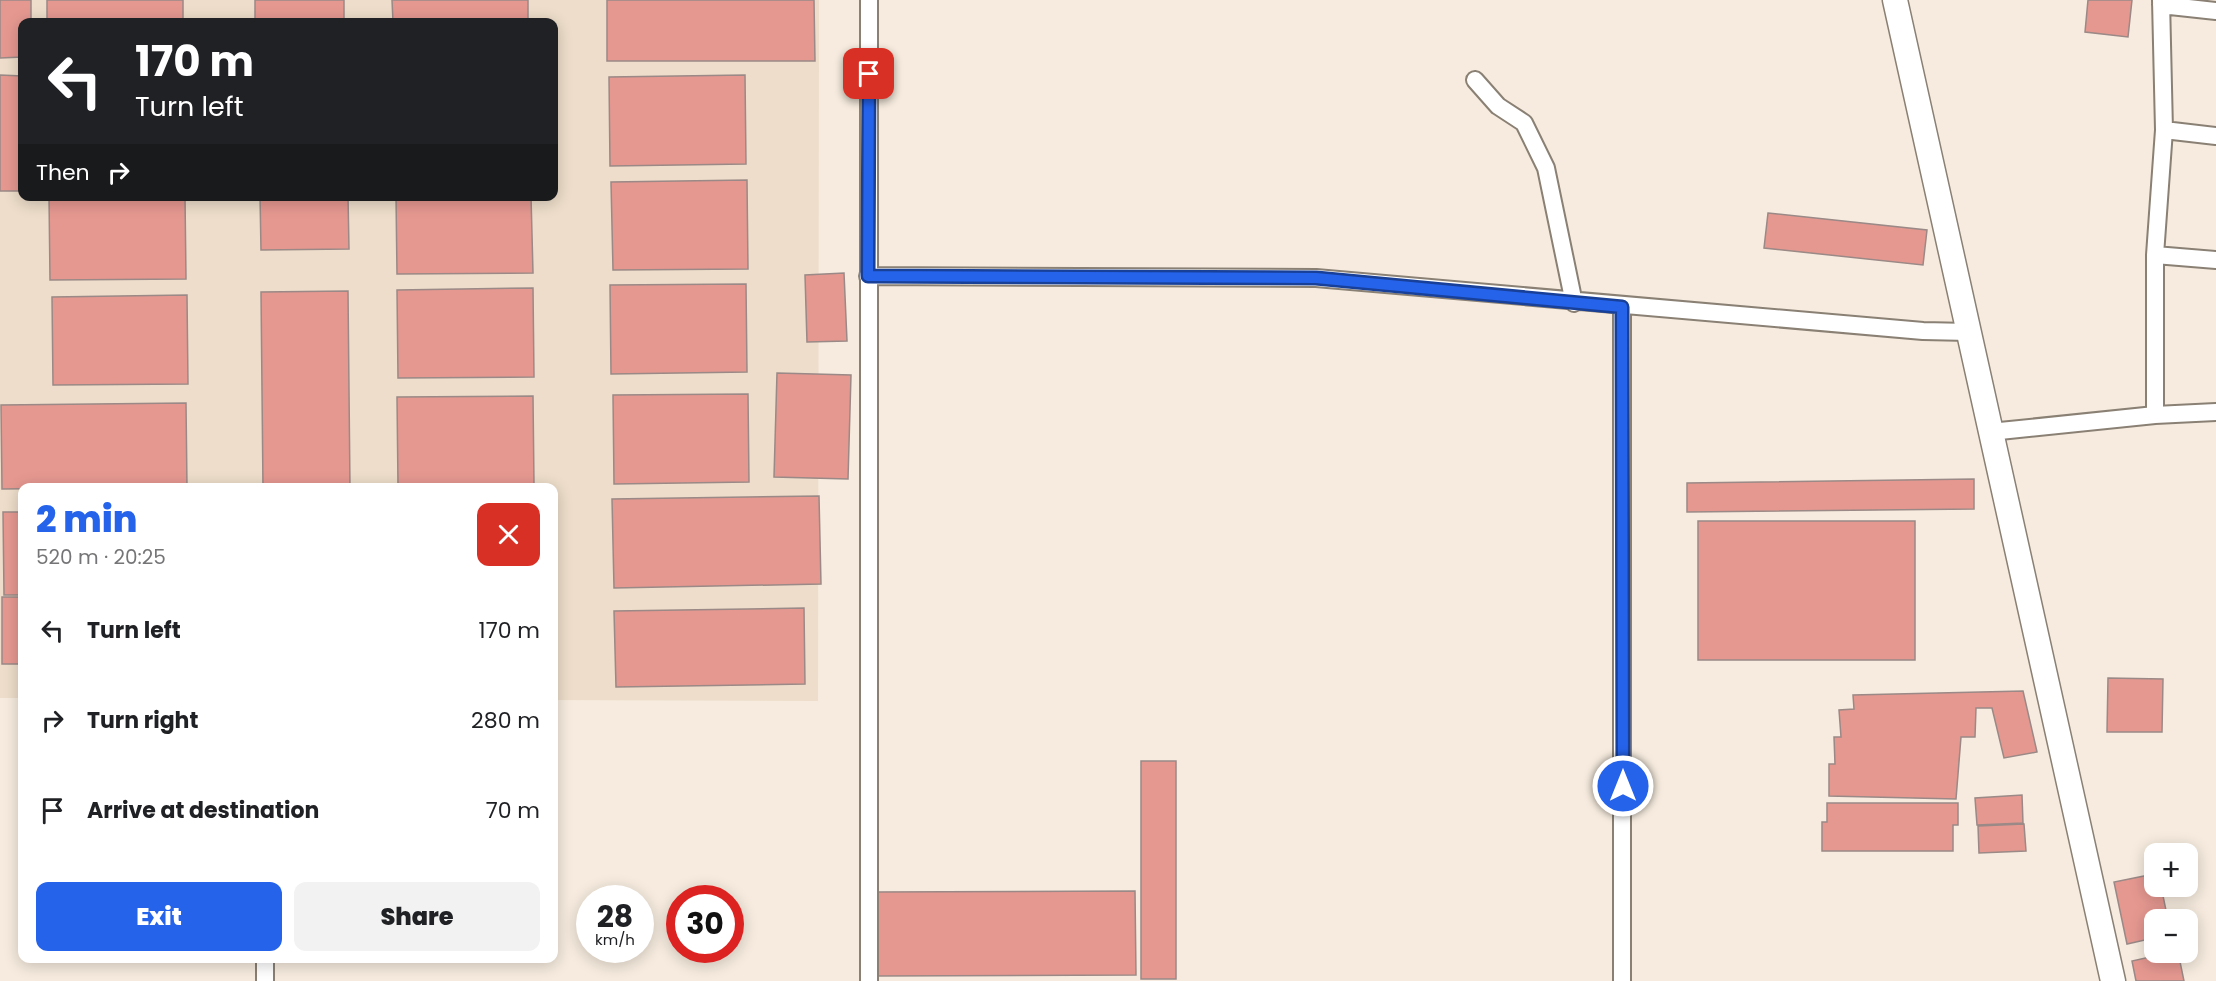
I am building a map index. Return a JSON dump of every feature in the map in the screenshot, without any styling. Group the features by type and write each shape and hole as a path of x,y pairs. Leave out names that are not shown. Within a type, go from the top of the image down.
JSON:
{"street":[{"path":"868,981 869,0"},
{"path":"1895,0 2113,981"},
{"path":"2156,415 2155,255 2164,130 2161,2 2216,11"},
{"path":"1475,80 1498,106 1524,123 1546,168 1574,303"},
{"path":"2164,130 2216,136"},
{"path":"2155,255 2216,260"},
{"path":"868,276 1316,278 1622,307 1923,331 1969,332"},
{"path":"1622,307 1622,981"},
{"path":"1990,432 2156,415 2216,412"},
{"path":"265,963 265,981"}],"shaded area":[{"path":"0,0 819,0 818,701 558,700 558,483 18,483 18,698 0,698"}],"building":[{"path":"0,0 31,0 31,18 18,18 18,57 0,58"},
{"path":"47,0 183,0 183,18 47,18"},
{"path":"255,0 344,0 344,18 255,18"},
{"path":"392,0 528,0 528,18 393,18"},
{"path":"607,0 814,0 815,61 607,61"},
{"path":"2088,0 2132,0 2128,37 2085,32"},
{"path":"0,75 18,76 18,191 0,191"},
{"path":"745,75 746,164 610,166 609,77"},
{"path":"747,180 748,269 613,270 611,182"},
{"path":"49,201 185,201 186,279 50,280"},
{"path":"260,201 348,201 349,249 261,250"},
{"path":"396,201 531,201 533,273 397,274"},
{"path":"1768,213 1927,230 1923,265 1764,248"},
{"path":"844,273 847,341 807,342 805,275"},
{"path":"746,284 747,372 611,374 610,285"},
{"path":"533,288 534,377 398,378 397,290"},
{"path":"348,291 350,483 263,483 261,292"},
{"path":"187,295 188,384 53,385 52,297"},
{"path":"777,373 851,375 848,479 774,477"},
{"path":"748,394 749,482 614,484 613,395"},
{"path":"533,396 534,483 398,483 397,397"},
{"path":"186,403 187,483 18,483 18,489 2,489 1,405"},
{"path":"1974,479 1974,509 1687,512 1687,483"},
{"path":"819,496 821,584 614,588 612,499"},
{"path":"3,512 18,512 18,595 4,595"},
{"path":"1698,521 1915,521 1915,660 1698,660"},
{"path":"2,597 18,597 18,664 2,664"},
{"path":"804,608 805,684 616,687 614,611"},
{"path":"2108,678 2163,679 2162,732 2107,732"},
{"path":"2023,691 2037,752 2004,758 1992,708 1976,708 1975,737 1961,737 1956,799 1829,796 1829,764 1835,764 1834,737 1841,737 1839,710 1854,709 1853,695"},
{"path":"1141,761 1176,761 1176,979 1141,979"},
{"path":"2022,795 2023,823 1977,825 1975,798"},
{"path":"1827,803 1958,803 1958,825 1953,825 1953,851 1822,851 1822,822 1827,822"},
{"path":"2024,824 2026,851 1979,853 1978,826"},
{"path":"2144,876 2144,897 2163,897 2166,909 2144,909 2144,940 2127,944 2114,882"},
{"path":"1135,891 1136,975 875,976 875,892"},
{"path":"2144,958 2144,963 2180,963 2184,981 2136,981 2132,961"}],"route":[{"path":"869,74 868,276 1316,278 1622,307 1623,786"}]}
